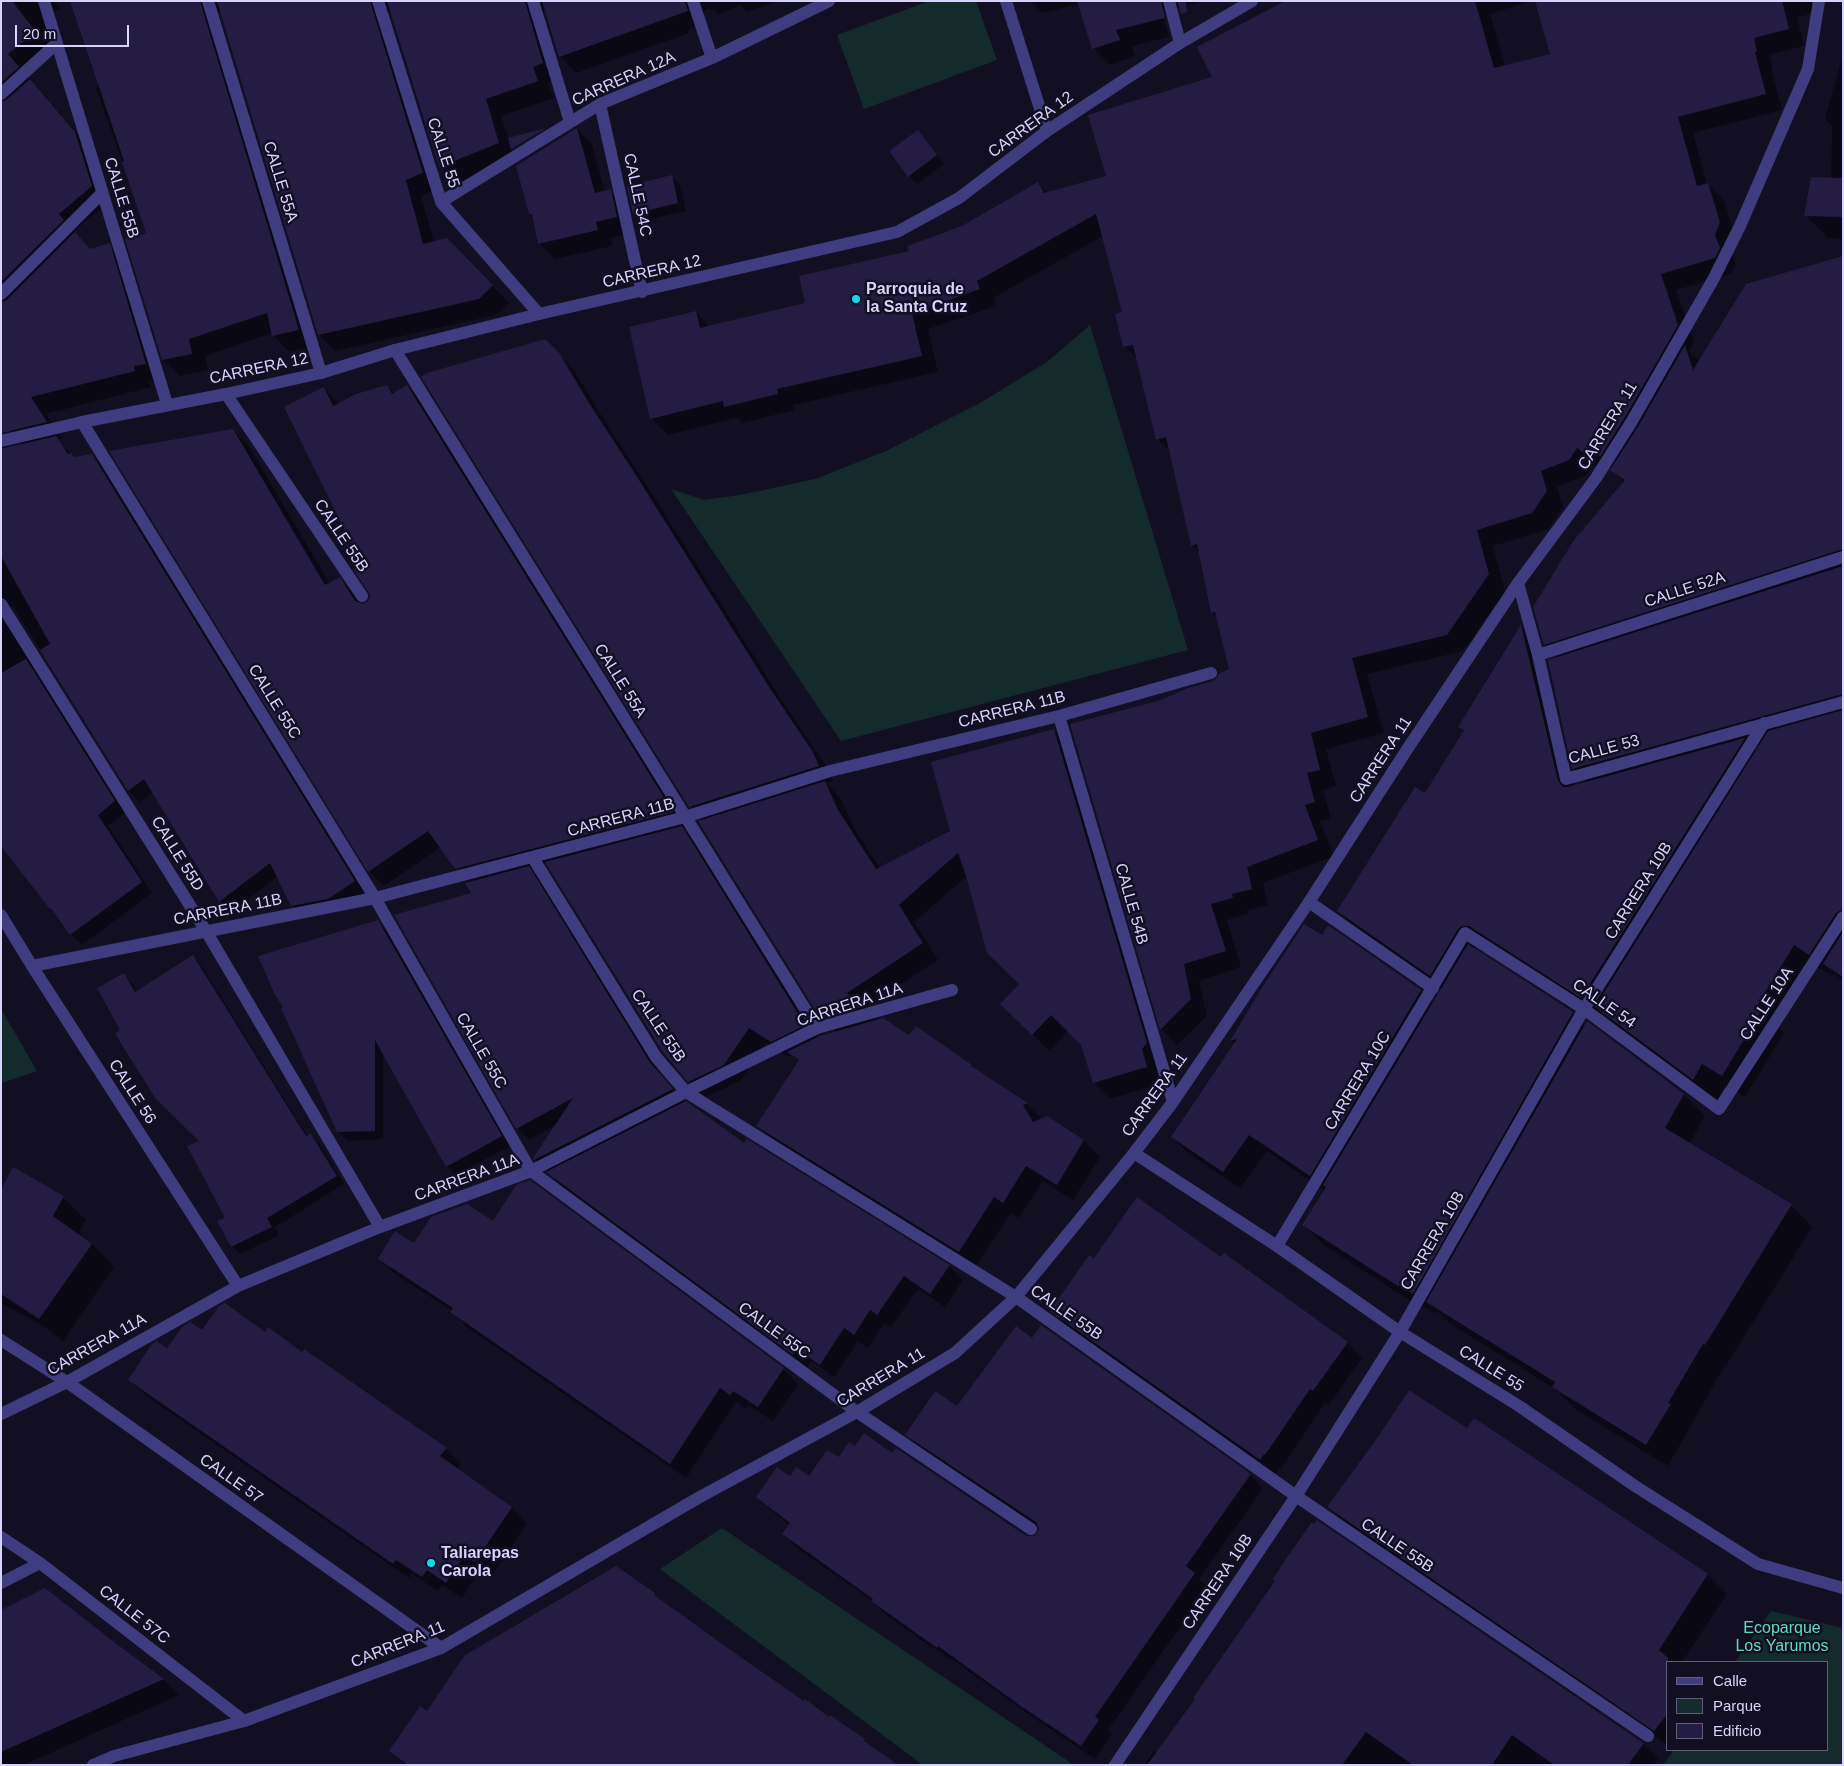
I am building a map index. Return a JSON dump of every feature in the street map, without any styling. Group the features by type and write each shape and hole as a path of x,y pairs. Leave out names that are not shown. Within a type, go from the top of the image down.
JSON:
{"street":[{"name":"CALLE 55B","path":"44,1 167,404"},
{"name":"CALLE 55A","path":"208,1 321,373"},
{"name":"CALLE 55","path":"378,1 441,202 540,314"},
{"path":"533,1 570,122"},
{"path":"694,1 712,58"},
{"name":"CARRERA 12A","path":"441,202 600,104 712,58 829,1"},
{"path":"1006,1 1047,131"},
{"path":"1169,1 1180,43"},
{"name":"CARRERA 12","path":"1,441 82,422 321,373 395,350 540,314 897,232 959,198 1047,131 1180,43 1252,1"},
{"name":"CARRERA 11","path":"93,1765 116,1760 244,1721 440,1648 698,1498 857,1412 955,1352 1016,1297 1134,1153 1172,1102 1309,902 1406,751 1518,583 1596,478 1632,421 1714,278 1740,226 1808,69 1819,1"},
{"path":"1,94 56,43"},
{"name":"CALLE 54C","path":"600,104 642,292"},
{"path":"1,294 102,193"},
{"name":"CALLE 55A","path":"395,350 817,1028"},
{"name":"CALLE 55B","path":"226,394 362,596"},
{"name":"CALLE 55C","path":"82,422 375,898 531,1171 857,1412 1030,1529"},
{"name":"CALLE 52A","path":"1538,655 1843,556"},
{"name":"CALLE 53","path":"1518,583 1538,655 1566,779 1843,702"},
{"name":"CALLE 55D","path":"1,604 206,931 380,1227"},
{"name":"CARRERA 11B","path":"32,966 375,898 686,817 830,771 1059,716 1211,673"},
{"name":"CALLE 54B","path":"1059,716 1172,1102"},
{"name":"CARRERA 10B","path":"1115,1765 1296,1496 1400,1332 1584,1009 1764,723"},
{"name":"CALLE 55B","path":"533,858 656,1057 686,1092 1016,1297 1296,1496 1648,1736"},
{"path":"1309,902 1433,988"},
{"name":"CALLE 56","path":"1,915 238,1286"},
{"name":"CALLE 10A","path":"1719,1109 1843,916"},
{"name":"CALLE 54","path":"1465,933 1584,1009 1719,1109"},
{"name":"CARRERA 10C","path":"1277,1246 1465,933"},
{"name":"CARRERA 11A","path":"1,1414 67,1382 238,1286 380,1227 531,1171 817,1028 952,990"},
{"name":"CALLE 55","path":"1134,1153 1277,1246 1400,1332 1519,1406 1636,1486 1758,1564 1843,1588"},
{"name":"CALLE 57","path":"1,1340 67,1382 440,1648"},
{"name":"CALLE 57C","path":"1,1537 40,1562 244,1721"},
{"path":"1,1583 40,1562"}],"green space":[{"path":"929,1 976,1 997,60 864,109 837,35"},
{"path":"1090,325 1188,650 841,741 671,489 704,500 740,495 815,479 886,451 980,403 1047,362"},
{"path":"1,1009 37,1071 1,1083"},
{"path":"722,1528 1074,1765 923,1765 660,1569"},
{"name":"Ecoparque Los Yarumos","path":"1771,1611 1843,1628 1843,1765 1663,1765 1673,1751 1829,1751 1829,1661 1736,1661"}],"building":[{"path":"1,1 12,1 36,32 8,54 19,67 1,83"},
{"path":"70,1 200,1 299,330 272,336 267,313 189,339 192,354 162,360 125,239 146,233 122,162 124,161"},
{"path":"217,1 370,1 423,173 406,180 423,244 447,238 493,285 479,299 318,335"},
{"path":"387,1 525,1 543,63 533,67 538,81 486,99 499,143 439,167"},
{"path":"542,1 685,1 688,11 559,57"},
{"path":"1077,1 1161,1 1165,18 1116,30 1120,40 1092,49"},
{"path":"1177,1 1186,1 1187,12 1181,14"},
{"path":"1285,1 1475,1 1494,68 1550,54 1535,1 1782,1 1789,29 1754,38 1757,51 1755,52 1766,94 1678,117 1697,186 1708,183 1720,222 1715,235 1720,248 1715,258 1661,274 1678,325 1600,457 1597,449 1585,454 1577,448 1569,460 1541,471 1547,491 1532,513 1477,530 1489,574 1447,635 1352,658 1368,717 1311,733 1320,770 1307,773 1315,802 1305,805 1318,840 1247,867 1252,889 1232,894 1233,898 1211,904 1226,951 1184,964 1191,999 1160,1030 1070,724 1161,700 1188,688 1214,681 1219,674 1229,669 1215,612 1211,613 1197,544 1191,546 1166,437 1156,440 1133,345 1123,347 1115,314 1122,312 1096,214 977,281 980,289 912,313 922,356 777,389 778,394 724,407 723,401 650,419 629,327 696,311 700,328 805,303 799,276 909,251 907,246 962,226 1038,182 1044,193 1106,176 1088,115 1212,77 1197,47"},
{"path":"30,79 75,132 92,186 59,214 64,220 1,282 1,102 6,100"},
{"path":"546,128 511,149 508,138"},
{"path":"577,128 595,193 611,189 617,217 596,222 598,230 538,244 532,214 529,214 516,166"},
{"path":"918,130 937,155 908,177 889,151"},
{"path":"672,175 678,203 633,214 627,186"},
{"path":"1811,177 1843,178 1843,217 1804,216"},
{"path":"75,232 90,249 110,243 146,364 134,366 135,371 31,397 47,422 1,433 1,302 7,300"},
{"path":"1843,256 1843,549 1544,645 1533,607 1574,540 1625,480 1610,470 1639,425 1685,345 1693,370 1746,284"},
{"path":"545,339 559,353 771,690 813,752 819,766 689,807 421,377 427,373"},
{"path":"387,385 392,394 407,385 673,812 455,869 428,831 368,872 109,451 233,429 325,585 340,577 355,601 363,604 369,600 370,595 354,570 362,565 284,407 324,387 333,406 356,394"},
{"path":"56,436 68,454 71,453 74,457 92,454 355,881 328,899 291,906 270,863 219,902 144,779 128,791 40,650 50,644 1,556 1,449"},
{"path":"1843,566 1843,694 1572,769 1548,660"},
{"path":"1521,625 1558,781 1563,787 1745,738 1581,998 1469,926 1462,926 1458,929 1430,976 1337,911 1415,787 1425,793 1464,730 1458,727"},
{"path":"26,659 115,801 98,815 142,882 70,935 51,908 1,846 1,673"},
{"path":"1843,710 1843,909 1836,913 1809,955 1794,945 1757,1006 1762,1010 1722,1076 1702,1064 1693,1080 1595,1007 1768,731"},
{"path":"1054,729 1147,1043 1142,1049 1147,1067 1093,1083 1081,1045 1051,1015 1032,1035 1000,1004 1019,984 987,953 958,853 899,905 923,943 847,993 866,1006 821,1019 698,821 825,781 838,810 876,869 950,831 931,762"},
{"path":"682,826 805,1025 771,1042 749,1028 724,1065 688,1082 663,1052 545,862"},
{"path":"529,866 649,1061 673,1089 534,1160 533,1158 573,1098 516,1129 394,915 471,893 465,883"},
{"path":"378,920 502,1136 446,1167 375,1040 375,1131 337,1132 281,1008 283,1007 275,995 258,956"},
{"path":"1304,924 1322,935 1328,925 1421,990 1310,1176 1249,1135 1223,1172 1171,1137 1237,1039 1230,1041 1263,986"},
{"path":"1843,932 1843,977 1823,964"},
{"path":"1468,944 1573,1012 1413,1294 1302,1225 1326,1187 1323,1185"},
{"path":"193,955 306,1136 311,1134 337,1176 267,1218 272,1227 231,1247 217,1221 225,1218 187,1146 199,1141 156,1099 115,1034 120,1030 97,988 124,973 135,992"},
{"path":"883,1018 909,1035 916,1026 971,1066 1028,1103 1023,1105 1033,1122 1047,1116 1084,1140 1057,1185 1026,1166 1003,1203 994,1197 959,1252 756,1126 799,1060 787,1052 820,1036"},
{"path":"1587,1021 1684,1094 1665,1128 1792,1204 1705,1345 1703,1344 1668,1403 1671,1404 1646,1445 1552,1387 1555,1382 1426,1302"},
{"path":"686,1101 744,1143 747,1139 950,1265 930,1294 904,1276 877,1315 870,1310 854,1335 844,1328 820,1365 797,1349 793,1355 546,1172"},
{"path":"13,1167 64,1196 53,1216 92,1244 39,1319 1,1294 1,1190"},
{"path":"530,1180 784,1368 758,1407 733,1391 730,1395 720,1388 670,1464 450,1312 453,1308 378,1259 395,1231 414,1243 431,1217 467,1204 493,1221 516,1185"},
{"path":"1137,1197 1221,1257 1224,1253 1348,1342 1313,1391 1310,1389 1260,1460 1050,1311 1089,1255 1094,1258"},
{"path":"225,1303 265,1332 268,1327 302,1352 304,1349 447,1448 440,1456 512,1507 475,1562 464,1556 446,1583 427,1570 422,1577 396,1560 393,1564 128,1380 152,1344 156,1341 167,1348 182,1327 190,1322 202,1330 219,1306"},
{"path":"1041,1325 1251,1474 1186,1566 1195,1573 1095,1717 1099,1720 1081,1746 1022,1707 938,1646 937,1648 871,1601 873,1599 782,1534 790,1523 756,1497 777,1467 790,1476 796,1467 809,1476 827,1450 839,1457 849,1442 855,1446 864,1433 892,1453 896,1448 1026,1536 1035,1536 1039,1529 1036,1522 905,1435 935,1391 957,1406 1016,1326 1032,1338"},
{"path":"1409,1390 1467,1428 1474,1418 1708,1574 1659,1650 1668,1658 1668,1661 1666,1661 1666,1716 1654,1731 1327,1507 1378,1437"},
{"path":"1317,1520 1644,1743 1628,1765 1554,1765 1512,1735 1492,1765 1413,1765 1366,1732 1342,1765 1147,1765 1195,1699 1193,1698 1275,1581 1273,1579 1288,1556 1312,1522 1314,1524"},
{"path":"616,1566 739,1656 804,1701 805,1699 829,1717 830,1715 898,1765 408,1765 389,1751 420,1706 427,1711 464,1656"},
{"path":"45,1588 164,1679 1,1752 1,1610"}],"place":[{"name":"Parroquia de la Santa Cruz","path":"856,299"},
{"name":"Taliarepas Carola","path":"431,1563"}]}
